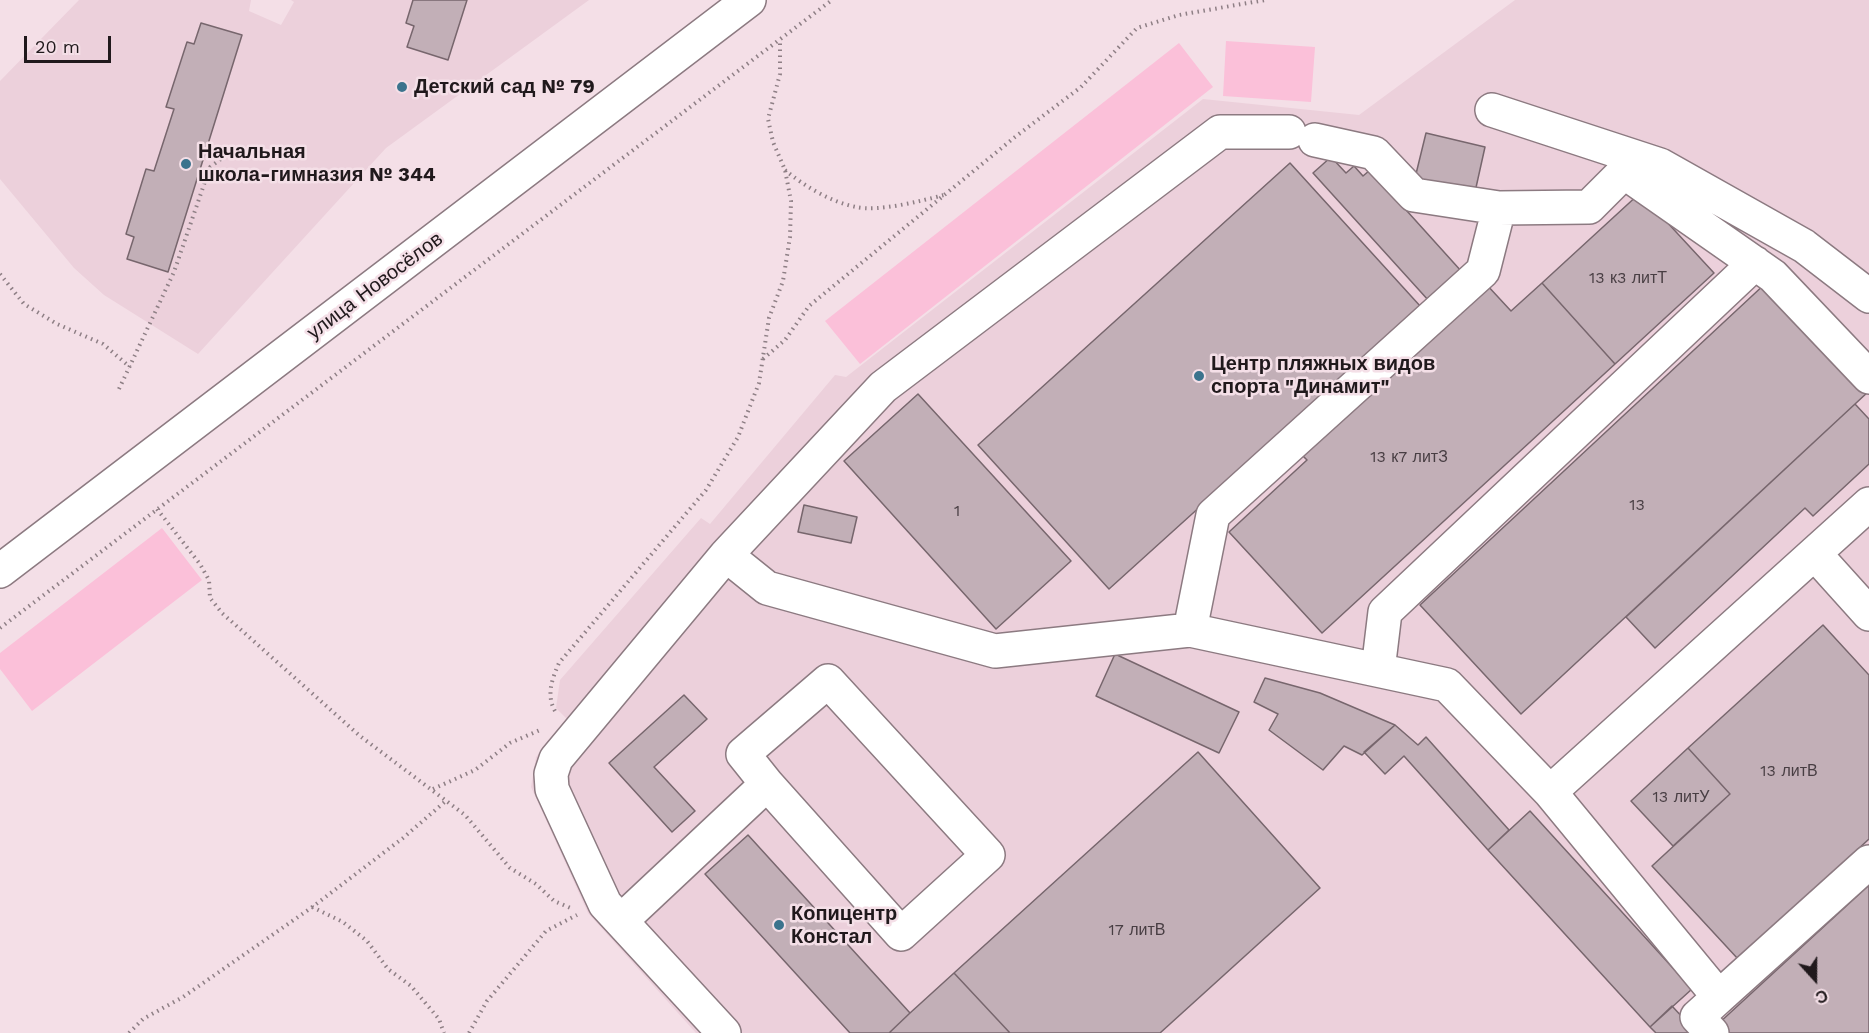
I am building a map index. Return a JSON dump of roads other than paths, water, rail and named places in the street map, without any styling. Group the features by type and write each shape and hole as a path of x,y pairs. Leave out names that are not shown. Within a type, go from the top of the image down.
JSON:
{"street":[{"name":"улица Новосёлов","path":"0,571 749,0"},
{"path":"1492,110 1660,165 1804,246 1869,296"},
{"path":"724,1033 605,904 552,789 551,774 570,731 726,555 883,387 1220,132 1302,136 1374,153 1414,195 1499,208 1589,207 1624,172 1773,276 1869,377"},
{"path":"1190,630 1214,515 1483,271 1499,208"},
{"path":"1378,670 1385,612 1755,263"},
{"path":"1550,792 1869,504"},
{"path":"1815,554 1869,614"},
{"path":"726,555 767,588 995,651 1190,630 1447,685 1550,792 1719,997"},
{"path":"828,681 988,855 901,934 767,783 743,754 828,681"},
{"path":"622,920 767,783"},
{"path":"1712,1033 1697,1017 1869,862"}],"place":[{"name":"Детский сад № 79","path":"402,87"},
{"name":"Начальная школа-гимназия № 344","path":"186,164"},
{"name":"Центр пляжных видов спорта \"Динамит\"","path":"1199,376"},
{"name":"Копицентр Констал","path":"779,925"}]}
